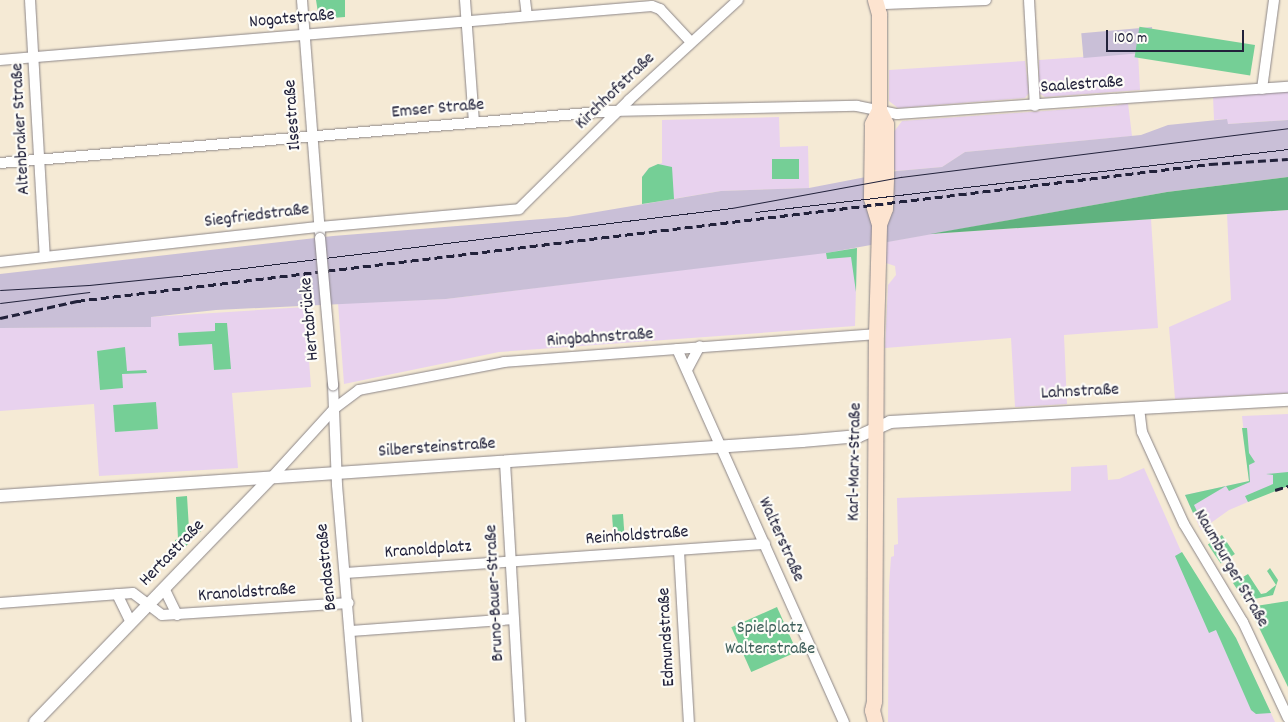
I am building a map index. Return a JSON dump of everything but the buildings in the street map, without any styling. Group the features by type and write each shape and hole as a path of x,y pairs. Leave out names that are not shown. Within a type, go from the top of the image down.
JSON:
{"main road":[{"name":"Karl-Marx-Straße","path":"875,722 880,710 874,701 875,428 879,224 871,198 872,124 879,110 881,5"}],"street":[{"name":"Altenbraker Straße","path":"30,0 45,257"},
{"name":"Ilsestraße","path":"302,0 319,227"},
{"path":"465,0 474,123"},
{"path":"525,0 526,16"},
{"name":"Kirchhofstraße","path":"519,209 617,111 738,0"},
{"path":"881,5 986,0"},
{"path":"1029,0 1035,106"},
{"path":"1262,88 1274,0"},
{"name":"Nogatstraße","path":"0,60 526,16 639,4 660,9 691,42"},
{"name":"Saalestraße","path":"879,110 896,114 1035,106 1288,87"},
{"name":"Emser Straße","path":"0,163 617,111 857,106 879,110"},
{"name":"Siegfriedstraße","path":"0,262 319,227 519,209"},
{"name":"Hertabrücke","path":"319,227 335,408"},
{"name":"Ringbahnstraße","path":"335,408 359,390 504,362 876,334"},
{"path":"686,370 700,346"},
{"name":"Walterstraße","path":"677,349 844,722"},
{"name":"Lahnstraße","path":"875,428 890,422 1288,400"},
{"name":"Bendastraße","path":"335,408 343,562 347,573 357,722"},
{"name":"Hertastraße","path":"35,722 271,478 335,408"},
{"name":"Naumburger Straße","path":"1138,408 1142,432 1184,524 1251,638 1288,718"},
{"name":"Silbersteinstraße","path":"0,496 721,447 860,436 875,428"},
{"name":"Bruno-Bauer-Straße","path":"505,462 520,722"},
{"name":"Reinholdstraße","path":"511,562 765,544"},
{"name":"Edmundstraße","path":"679,551 689,722"},
{"name":"Kranoldplatz","path":"347,573 511,562"},
{"name":"Kranoldstraße","path":"164,588 177,615"},
{"name":"Kranoldstraße","path":"0,603 133,593 149,604 159,615 177,615 349,603"},
{"path":"117,594 131,623"},
{"path":"351,631 514,619"}],"shaded area":[{"path":"1152,27 1154,52 1083,58 1081,33"},
{"path":"1138,53 1140,90 1045,97 1039,93 1039,60"},
{"path":"1025,61 1029,93 1025,98 898,108 889,101 889,70"},
{"path":"1288,91 1288,120 1227,124 1226,119 1214,120 1213,97"},
{"path":"1128,103 1132,136 965,152 942,167 897,171 892,168 893,133 902,121 1114,106"},
{"path":"779,117 780,147 808,146 809,188 721,191 642,204 642,177 649,168 662,163 662,120"},
{"path":"1227,119 1228,124 1288,120 1288,177 1167,192 826,253 446,299 216,310 151,317 151,327 0,328 0,274 333,236 567,217 721,191 809,188 897,171 942,167 965,152 1141,135 1168,125"},
{"path":"1288,210 1288,393 1175,399 1169,327 1231,300 1227,214"},
{"path":"1151,219 1158,328 1064,335 1067,404 1015,407 1011,338 885,348 888,285 896,275 895,266 886,263 886,242 930,234"},
{"path":"857,248 855,326 499,352 344,384 338,303 446,299"},
{"path":"305,307 311,387 232,393 238,468 99,476 94,404 0,411 0,328 151,327 150,317"},
{"path":"1288,414 1288,485 1229,510 1201,530 1185,495 1249,481 1242,416"},
{"path":"1107,465 1108,480 1119,479 1144,468 1216,630 1226,629 1236,638 1275,722 888,722 889,586 891,557 894,556 894,545 898,544 897,498 1071,491 1071,467"}],"green space":[{"path":"316,0 345,0 345,17 319,19"},
{"path":"1139,27 1255,45 1250,76 1135,57"},
{"path":"772,159 799,159 799,179 772,179"},
{"path":"658,164 672,167 674,199 642,204 642,177 649,168"},
{"path":"1288,177 1288,210 930,234 1167,192"},
{"path":"857,248 856,292 851,257 827,259 826,253"},
{"path":"215,323 227,323 231,369 214,370 212,344 179,346 178,333 215,331"},
{"path":"125,347 127,371 146,370 147,373 122,374 123,388 100,390 97,351"},
{"path":"156,402 158,429 115,432 113,405"},
{"path":"1242,428 1247,428 1249,453 1255,462 1249,465 1250,482 1229,491 1226,486 1249,481"},
{"path":"1288,472 1288,486 1248,502 1245,496 1273,484 1273,475 1266,474"},
{"path":"1226,486 1194,505 1197,511 1193,513 1185,495"},
{"path":"187,496 189,529 204,528 180,552 175,546 175,540 178,539 176,497"},
{"path":"623,514 625,542 614,543 612,515"},
{"path":"1222,535 1235,554 1221,564 1208,545"},
{"path":"1182,552 1236,638 1271,713 1256,714 1251,710 1216,630 1209,633 1175,556"},
{"path":"1270,568 1278,580 1273,595 1245,601 1233,583 1248,574 1261,594 1266,593 1276,585 1267,571"},
{"path":"1288,601 1288,687 1249,607"},
{"name":"Spielplatz Walterstraße","path":"777,607 797,652 751,672 731,627"}],"tram line":[{"path":"0,290 89,285 178,276 732,208 901,177 1288,128"},
{"path":"755,212 1288,149"},
{"path":"0,303 89,292"}],"railway":[{"path":"0,318 77,301 1210,164 1288,159"},
{"path":"1275,490 1288,486"}]}
